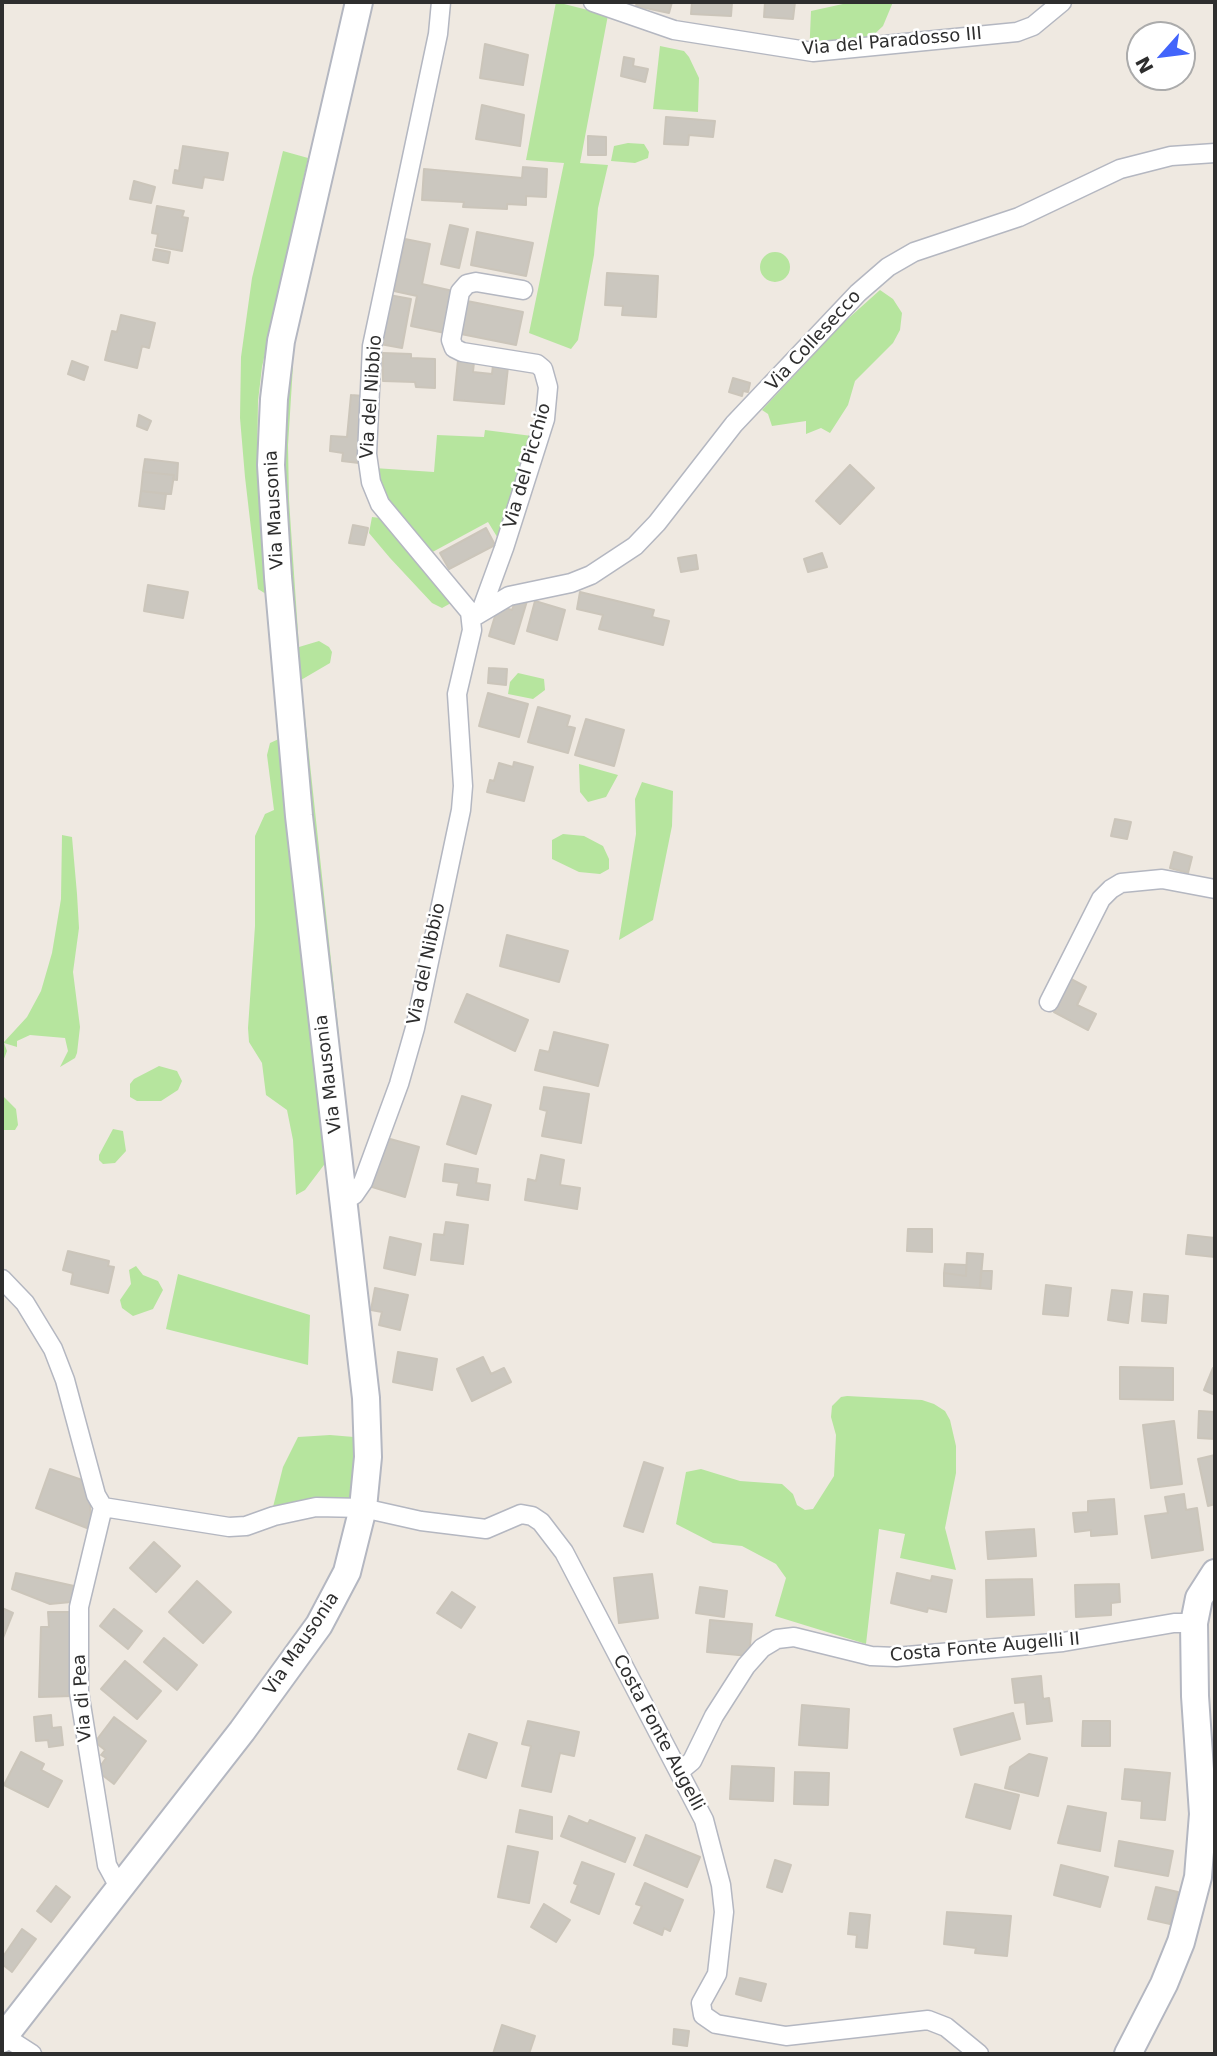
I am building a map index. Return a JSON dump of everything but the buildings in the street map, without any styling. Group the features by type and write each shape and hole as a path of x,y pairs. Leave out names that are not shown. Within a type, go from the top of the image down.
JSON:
{"main road":[{"name":"Via Mausonia","path":"3,2037 242,1731 319,1625 347,1572 363,1508 368,1457 366,1398 299,816 278,577 271,454 281,341 359,2"},
{"path":"1128,2054 1164,1984 1181,1942 1198,1877 1203,1814 1195,1696 1194,1622 1199,1598 1214,1576"}],"street":[{"name":"Via del Nibbio","path":"343,1199 354,1195 363,1182 399,1084 415,1028 461,810 463,786 457,694 476,614 417,551 380,504 368,469 372,346 435,47 441,2"},
{"name":"Via del Paradosso III","path":"593,2 674,30 813,52 1017,32 1033,26 1062,2"},
{"name":"Via Collesecco","path":"476,614 518,592 579,580 635,546 657,523 734,424 858,293 888,267 914,252 1020,217 1121,169 1171,156 1215,153"},
{"name":"Via del Picchio","path":"476,614 504,548 545,419 548,387 543,369 537,364 462,352 454,348 451,340 460,292 467,284 476,282 523,290"},
{"path":"1049,1002 1101,899 1111,889 1121,883 1162,879 1215,889"},
{"path":"2,1279 25,1303 53,1349 65,1380 96,1495 103,1507"},
{"name":"Costa Fonte Augelli","path":"103,1507 229,1527 246,1526 296,1510 363,1508 421,1521 486,1529 521,1514 532,1516 541,1522 564,1552 704,1820 721,1885 724,1912 716,1979 700,2006 706,2020 727,2027 786,2036 928,2020 946,2027 979,2054"},
{"name":"Via di Pea","path":"103,1507 79,1607 79,1692 107,1865 119,1887"},
{"name":"Costa Fonte Augelli II","path":"680,1771 692,1761 714,1716 746,1666 762,1648 777,1640 804,1639 870,1656 896,1657 1063,1642 1194,1622"},
{"path":"3,2037 32,2054"}],"green space":[{"path":"556,2 608,15 580,163 608,165 598,208 594,255 578,340 571,349 529,333 564,163 526,160"},
{"path":"852,2 893,2 883,26 864,44 836,58 818,61 809,58 811,11"},
{"path":"660,46 684,51 689,57 699,78 698,112 653,109"},
{"path":"644,144 649,152 648,158 635,163 611,161 614,146"},
{"path":"283,151 308,158 262,367 258,401 257,467 266,594 258,589 245,477 240,418 241,357 252,278"},
{"path":"775,252 786,256 790,267 786,278 775,282 764,278 760,267 764,256"},
{"path":"880,290 893,299 902,313 900,330 893,343 855,381 848,405 830,433 821,428 806,434 806,421 772,426 768,414 762,410 841,325"},
{"path":"289,366 293,366 288,445 289,500 299,647 319,641 332,652 330,663 301,680 339,1035 332,1034 287,555 284,456"},
{"path":"485,430 532,436 499,540 488,522 427,555 388,507 374,468 434,472 437,435 484,437"},
{"path":"372,517 380,518 451,603 442,608 432,603 390,558 369,533"},
{"path":"518,673 544,679 545,690 533,699 508,694 510,682"},
{"path":"281,738 327,1161 305,1190 296,1195 293,1140 287,1110 266,1095 262,1063 249,1042 248,1028 255,926 255,836 265,814 274,810 267,755 270,743"},
{"path":"579,764 618,775 606,797 588,802 580,792"},
{"path":"642,782 673,791 672,826 653,920 619,940 636,834 635,799"},
{"path":"563,834 584,836 603,846 609,859 609,869 600,874 579,872 552,859 552,840"},
{"path":"62,835 72,837 77,894 79,928 73,972 80,1027 77,1053 75,1058 60,1067 68,1051 65,1038 30,1035 17,1041 17,1047 4,1043 7,1051 2,1064 2,1039 4,1042 27,1017 41,991 52,953 61,899"},
{"path":"159,1066 177,1071 182,1081 178,1090 161,1101 137,1101 130,1097 130,1084 134,1079"},
{"path":"2,1095 16,1109 18,1125 15,1130 2,1130"},
{"path":"113,1129 123,1131 126,1151 115,1163 103,1164 99,1155"},
{"path":"136,1266 143,1275 158,1281 163,1290 153,1309 133,1316 122,1308 120,1300 131,1284 129,1270"},
{"path":"178,1274 310,1315 308,1365 166,1329"},
{"path":"841,1397 922,1400 934,1404 945,1411 950,1420 956,1446 956,1473 945,1528 956,1570 900,1558 905,1534 879,1529 866,1644 775,1616 786,1578 776,1564 742,1546 713,1543 676,1524 686,1472 701,1469 740,1481 782,1484 793,1494 797,1505 805,1510 813,1509 834,1476 836,1435 831,1417 832,1406"},
{"path":"298,1437 354,1437 354,1480 349,1502 273,1507 283,1467"}]}
